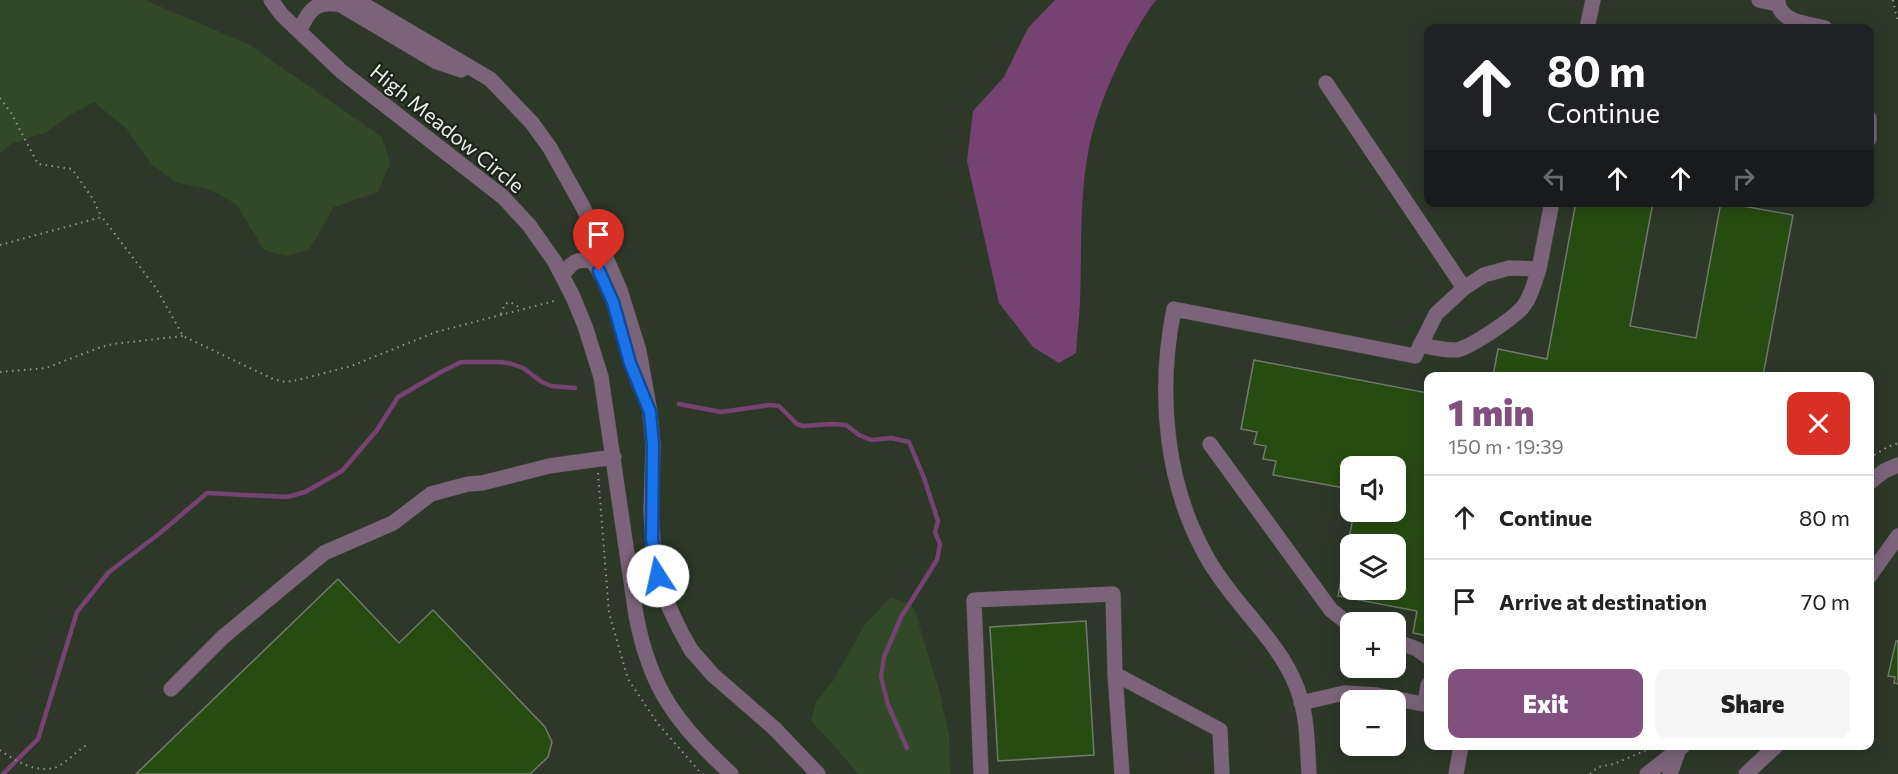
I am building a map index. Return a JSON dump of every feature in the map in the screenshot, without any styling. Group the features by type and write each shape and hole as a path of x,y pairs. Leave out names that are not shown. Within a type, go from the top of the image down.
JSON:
{"street":[{"name":"High Meadow Circle","path":"271,0 282,15 341,71 502,197 529,225 562,276 573,297 595,353 606,404 636,615 648,663 659,688 686,729 731,774"},
{"path":"356,0 490,80 532,123 550,148 583,207 620,290 639,351 650,412 653,445 652,539 658,576 668,605 691,650 713,675 775,729 819,774"},
{"path":"1588,24 1593,0"},
{"path":"1759,0 1777,2 1779,11 1786,17 1811,24"},
{"path":"300,30 306,16 317,5 330,3 341,5 437,62 490,80"},
{"path":"1326,83 1464,288"},
{"path":"1420,345 1457,350 1474,343 1518,313 1526,303 1539,269 1551,207"},
{"path":"562,276 570,264 577,260 591,261 599,271 613,302 630,363 650,412"},
{"path":"1309,774 1305,716 1298,689 1275,648 1239,604 1209,561 1187,514 1177,483 1167,432 1165,387 1168,342 1174,309 1415,356 1436,314 1464,288 1484,275 1509,268 1539,269"},
{"path":"1210,444 1331,610 1340,617"},
{"path":"171,689 223,637 324,553 393,523 432,494 549,466 614,457"},
{"path":"1874,479 1884,471 1898,465"},
{"path":"1874,570 1898,536"},
{"path":"981,774 974,600 1113,594 1115,674 1122,774"},
{"path":"1406,645 1424,654"},
{"path":"1115,674 1220,730 1222,774"},
{"path":"1301,703 1344,693 1377,695 1424,704"},
{"path":"1456,774 1460,750"},
{"path":"1647,774 1677,750"},
{"path":"1670,774 1680,750"},
{"path":"1746,774 1772,750"}],"path":[{"path":"1893,0 1898,23"},
{"path":"0,98 11,113 38,164 72,169 93,199 102,217 156,288 183,336"},
{"path":"0,245 102,217"},
{"path":"0,372 46,368 113,344 183,336 285,382 351,366 436,332 573,297"},
{"path":"501,315 505,304 510,302 522,309"},
{"path":"1874,455 1898,443"},
{"path":"0,750 25,766 39,769 55,768 88,744"},
{"path":"1590,774 1598,767 1614,764 1647,750"}],"shaded area":[{"path":"0,0 1893,0 1898,22 1898,774 0,774"},
{"path":"1055,0 1156,0 1134,34 1114,73 1092,134 1083,190 1080,303 1076,353 1059,363 1033,347 999,303 967,161 973,111 1004,77 1028,28"}],"green space":[{"path":"0,0 145,0 248,44 382,137 390,163 378,192 334,207 309,250 286,256 264,250 236,204 209,189 177,183 151,164 126,128 94,102 70,115 47,132 11,144 0,153"},
{"path":"891,597 910,604 914,608 939,690 949,734 950,774 858,774 811,721 816,701 833,681 865,624"}],"building":[{"path":"1575,207 1652,207 1630,326 1696,338 1720,207 1749,207 1793,215 1764,372 1494,372 1498,349 1547,359"},
{"path":"1254,360 1424,392 1424,635 1413,633 1417,611 1359,600 1406,600 1406,534 1350,534 1352,522 1406,522 1406,456 1340,456 1340,487 1273,475 1276,461 1263,459 1266,446 1254,444 1257,432 1241,429"},
{"path":"338,579 399,643 433,610 545,727 552,742 548,757 530,774 136,774"},
{"path":"1086,621 1094,755 998,761 990,627"},
{"path":"1896,641 1898,641 1898,684 1894,683 1895,677 1888,676"}],"waterway":[{"path":"3,774 38,739 77,612 109,572 207,493 287,497 305,492 342,471 377,430 398,397 461,362 512,364 523,368 551,386 575,388"},
{"path":"679,404 721,412 770,405 779,406 797,424 803,426 846,425 859,435 871,440 891,438 909,442 938,521 935,532 940,544 937,560 901,617 884,657 881,677 888,705 907,748"}],"route":[{"path":"599,271 613,302 630,363 650,412 653,445 652,539 658,576"}]}
